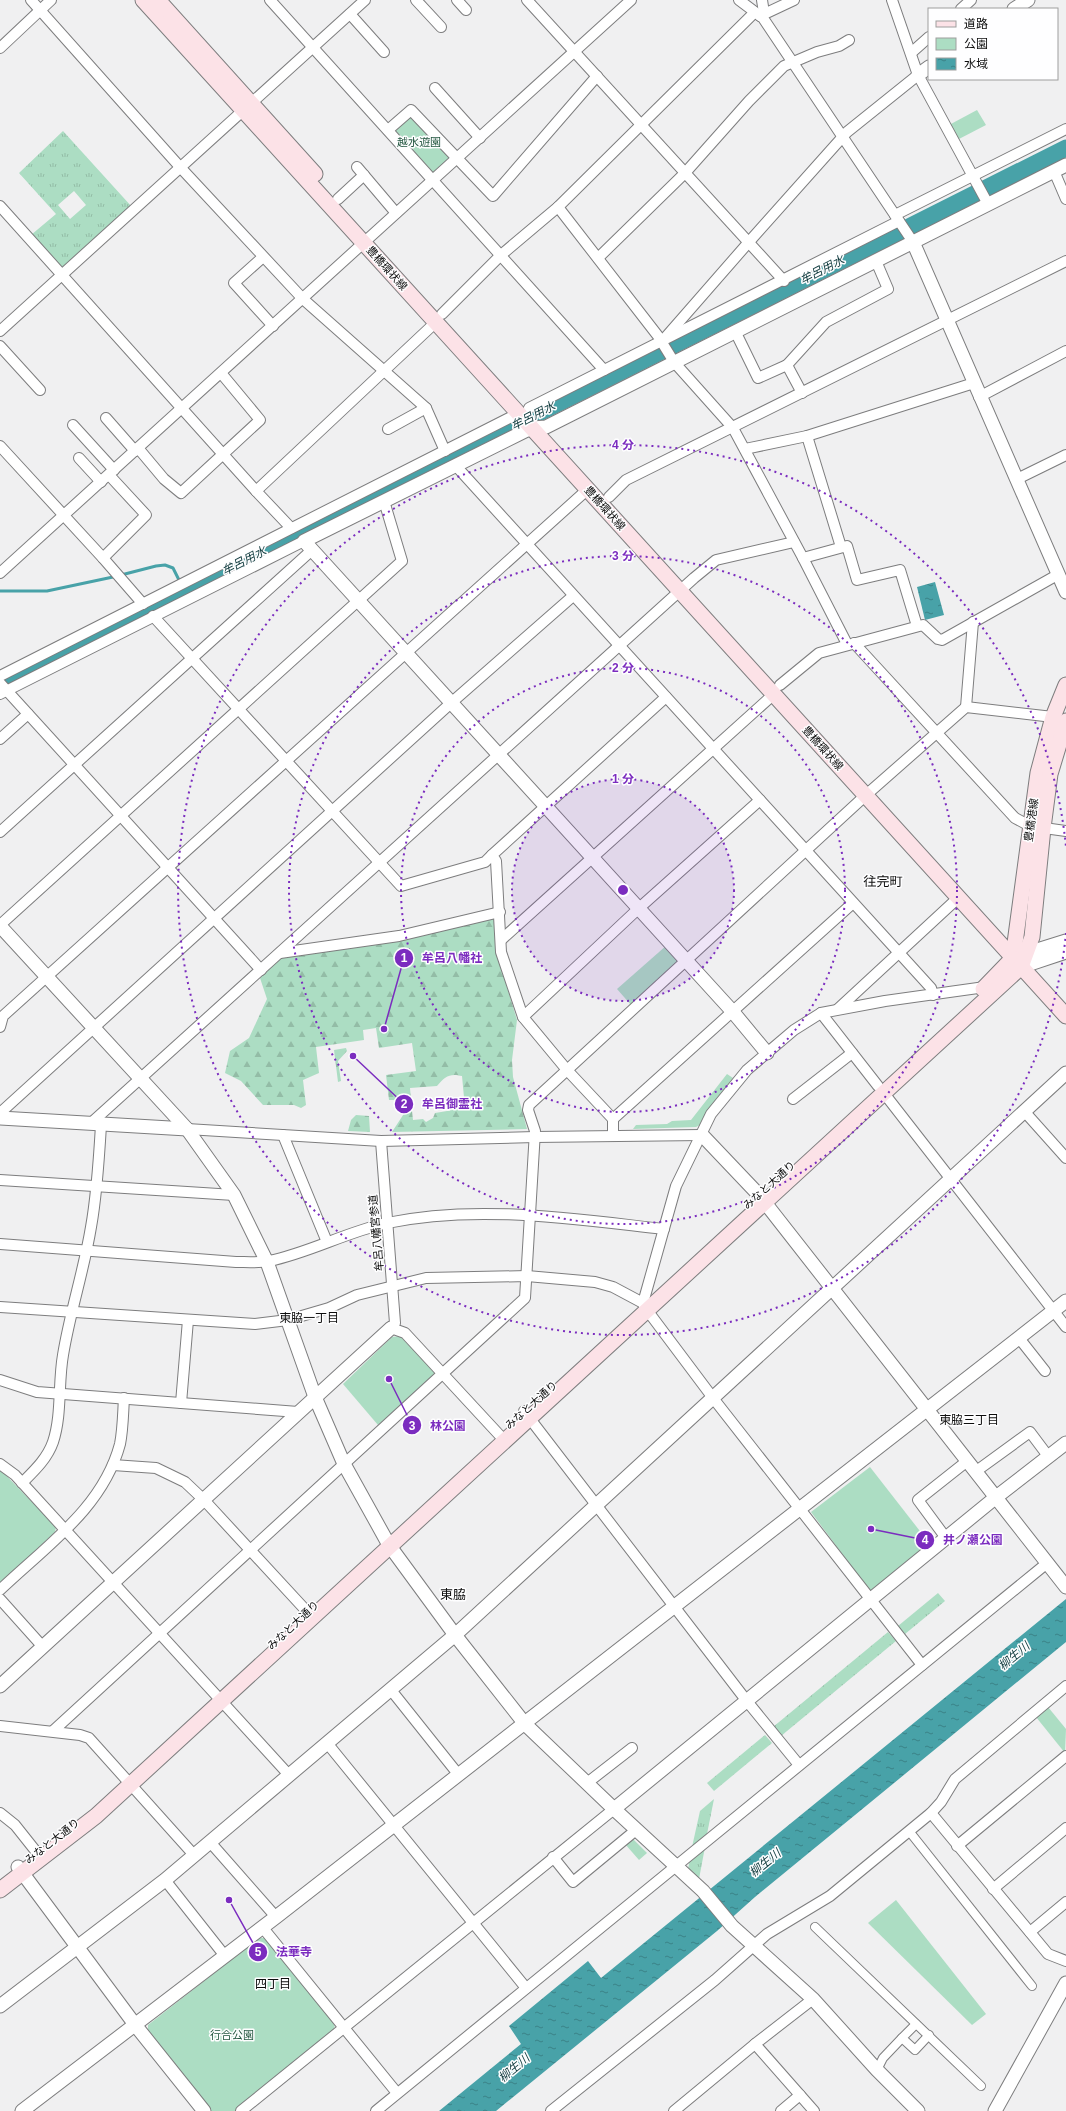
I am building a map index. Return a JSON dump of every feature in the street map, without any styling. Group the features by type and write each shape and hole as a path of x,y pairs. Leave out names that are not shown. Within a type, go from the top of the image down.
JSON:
{"main road":[{"name":"豊橋環状線","path":"143,0 247,107 531,418 610,497 684,587"},
{"name":"豊橋環状線","path":"158,0 247,107 345,194 367,239"},
{"name":"豊橋環状線","path":"531,418 588,489 684,587 1021,957 1066,1016"},
{"name":"豊橋港線","path":"1021,957 1036,827 1038,773 1060,719 1066,686"},
{"name":"豊橋環状線","path":"870,792 958,898 1066,1001"},
{"name":"みなと大通り","path":"881,1089 985,987 1021,957"},
{"name":"みなと大通り","path":"0,1890 20,1870 127,1780 220,1698 387,1541 645,1307 761,1198 881,1089 1021,957"},
{"name":"みなと大通り","path":"0,1880 20,1870"}],"street":[{"path":"31,0 180,167 303,299 384,369 426,408 445,451"},
{"path":"0,48 51,0"},
{"path":"270,0 604,370"},
{"path":"416,0 441,27"},
{"path":"457,0 466,10"},
{"path":"527,0 784,281"},
{"path":"0,573 632,0"},
{"path":"739,0 759,14 794,63 903,227 947,322 1066,592"},
{"path":"759,14 762,0"},
{"path":"256,491 439,318 501,255 558,207 759,14 794,0"},
{"path":"892,0 918,75 985,200"},
{"path":"962,8 971,0"},
{"path":"1016,8 1028,0"},
{"path":"0,332 180,167 313,48 350,14 361,1"},
{"path":"350,14 384,52"},
{"path":"911,53 928,38"},
{"path":"598,258 685,173 749,101 784,66 794,63 816,52 839,46 849,40"},
{"path":"667,351 748,243 847,132 928,68"},
{"path":"388,130 411,110 452,155 458,158 493,196 597,76"},
{"path":"435,88 480,138"},
{"path":"261,970 74,764 3,689 154,616 291,528 326,520 384,501 456,466 604,370 735,332 876,261 903,227 972,176 1066,129"},
{"path":"0,832 192,657 308,546 326,520 445,451 531,418 667,351 784,281 903,227 985,200 1066,165"},
{"path":"358,167 396,213"},
{"path":"1054,171 1066,199"},
{"path":"345,194 364,175"},
{"path":"0,206 291,528"},
{"path":"558,207 667,351 732,428 745,449 850,644 937,732 1015,818 1036,827 1066,831"},
{"path":"263,257 234,283 273,326"},
{"path":"735,332 758,378 787,365 826,322 888,289 876,261"},
{"path":"610,497 626,480 947,322 1066,261"},
{"path":"0,346 40,390"},
{"path":"980,397 1066,351"},
{"path":"787,365 802,393"},
{"path":"106,418 164,479 181,493 224,455 260,420 221,373"},
{"path":"745,449 806,436 974,383"},
{"path":"388,429 426,408"},
{"path":"73,425 146,515 103,558"},
{"path":"806,436 841,547"},
{"path":"0,446 103,558 142,604"},
{"path":"1017,479 1066,455"},
{"path":"78,458 101,482"},
{"path":"456,466 931,988 933,995"},
{"path":"0,1026 3,1016 588,489"},
{"path":"384,501 402,561 0,925 140,1080 187,1129 234,1195 267,1262 315,1397 344,1464 387,1541 455,1635 525,1724 675,1867 703,1891 732,1926 813,1999 877,2070 918,2111"},
{"path":"22,1483 40,1465 50,1449 58,1420 58,1394 63,1356 71,1312 86,1251 96,1187 96,1124 140,1080 279,953 684,587 716,560 794,542"},
{"path":"308,546 733,1012 767,1053"},
{"path":"0,676 142,604 220,574 308,546"},
{"path":"803,558 847,546 857,580 900,570 917,626"},
{"path":"501,940 593,858 812,657 819,653 850,644 923,625 938,639 942,640 1059,574"},
{"path":"0,1113 333,812 451,703 573,596"},
{"path":"154,616 378,863 401,886 485,862 666,697"},
{"path":"52,1731 160,1634 525,1298 535,1136 535,1131 528,1110 529,1105 870,792 966,707 973,622"},
{"path":"966,707 1060,719"},
{"path":"0,739 28,714"},
{"path":"523,1017 638,909 760,800"},
{"path":"492,856 496,861 501,952 523,1017 567,1070 613,1119 613,1136"},
{"path":"838,1009 958,898"},
{"path":"613,1119 853,903"},
{"path":"279,953 399,936 500,912"},
{"name":"みなと大通り","path":"1021,957 1066,941"},
{"name":"みなと大通り","path":"1021,957 1066,952"},
{"path":"645,1307 676,1186 711,1114 747,1070 794,1030 821,1013 838,1009 985,987"},
{"path":"821,1013 1066,1327"},
{"path":"793,1100 852,1052"},
{"path":"0,2006 165,1880 455,1635 1066,1073"},
{"path":"1024,1111 1066,1158"},
{"path":"0,1118 381,1141 535,1136 702,1134 761,1198 926,1411 1046,1564 1066,1587"},
{"path":"283,1135 327,1242"},
{"name":"牟呂八幡宮参道","path":"381,1141 392,1285 393,1325"},
{"path":"0,1180 234,1195"},
{"path":"0,1244 236,1262 267,1262 292,1256 327,1242 387,1223 439,1217 529,1214 664,1229"},
{"path":"0,1307 255,1324 288,1320 329,1308 357,1295 392,1285 426,1278 527,1276 594,1282 613,1287 645,1307 712,1398 922,1665"},
{"path":"22,2111 136,2026 1066,1301"},
{"path":"181,1403 188,1320"},
{"path":"0,1686 114,1583 393,1325 405,1333 502,1437"},
{"path":"1019,1338 1045,1371"},
{"path":"0,1380 37,1392 298,1412"},
{"path":"0,1590 65,1530 83,1512 99,1492 113,1465 120,1442 124,1398"},
{"path":"526,1415 746,1700 799,1765"},
{"path":"975,1472 1030,1432 1048,1456"},
{"path":"241,2111 995,1498 1066,1443"},
{"path":"946,1538 918,1500 966,1462"},
{"path":"0,1464 22,1483 289,1775"},
{"path":"113,1465 148,1466 168,1472 185,1482 204,1500 309,1615"},
{"path":"376,2111 1046,1564"},
{"path":"0,1599 43,1647"},
{"path":"557,2109 715,1980 767,1934 834,1894 931,1813 941,1802 955,1779 1066,1686"},
{"path":"391,1690 458,1774"},
{"path":"0,1726 52,1731 80,1735 89,1738 194,1855"},
{"path":"327,1743 526,1988"},
{"path":"586,1783 632,1748"},
{"path":"957,1846 1066,1756"},
{"path":"0,1812 15,1825 39,1855"},
{"path":"931,1813 1048,1954 1066,1961"},
{"path":"993,1889 1066,1828"},
{"path":"553,1858 573,1882 636,1830"},
{"path":"909,1831 1032,1986"},
{"path":"210,1842 276,1917"},
{"path":"20,1870 136,2026 204,2111"},
{"path":"165,1880 225,1956"},
{"path":"1030,1932 1066,1902"},
{"path":"815,1927 982,2086"},
{"path":"262,1928 397,2093"},
{"path":"995,2111 1066,1983"},
{"path":"674,2111 755,2044 813,1999"},
{"path":"877,2070 883,2058 916,2024"},
{"path":"902,2038 915,2050 928,2035"},
{"path":"755,2044 814,2111"},
{"path":"781,2111 800,2095"}],"green space":[{"path":"977,110 986,125 957,140 949,125"},
{"name":"越水遊園","path":"408,116 412,116 449,156 450,162 436,173 431,174 394,134 394,129"},
{"path":"63,131 132,207 61,269 31,235 56,214 19,173","holes":["74,191 86,205 70,219 58,205"]},
{"path":"493,918 495,919 496,950 517,1020 512,1060 513,1077 527,1129 392,1132 407,1109 412,1111 413,1120 423,1119 426,1122 433,1118 435,1113 465,1108 462,1076 448,1076 437,1086 410,1088 411,1100 389,1100 386,1075 416,1071 412,1043 379,1048 376,1028 363,1030 364,1040 316,1047 319,1073 303,1080 306,1105 301,1108 294,1105 263,1105 241,1081 225,1073 230,1051 249,1038 267,999 260,978 279,958 400,940"},
{"path":"667,945 679,961 631,1005 617,989"},
{"path":"346,1048 347,1051 338,1061 341,1081 338,1082 334,1050"},
{"path":"727,1074 733,1078 707,1111 700,1125 696,1127 633,1129 636,1125 667,1124 672,1121 691,1120"},
{"path":"356,1115 369,1116 370,1132 348,1131 351,1120"},
{"path":"400,1336 436,1374 378,1425 343,1384 392,1337"},
{"path":"870,1467 930,1544 874,1591 869,1590 811,1512"},
{"path":"0,1469 56,1527 55,1532 0,1584"},
{"path":"938,1593 945,1601 905,1634 898,1626"},
{"path":"888,1632 896,1641 781,1736 773,1727"},
{"path":"1048,1707 1066,1729 1065,1753 1036,1717"},
{"path":"765,1735 772,1743 714,1791 707,1783"},
{"path":"714,1799 707,1834 692,1847 700,1811"},
{"path":"632,1838 647,1853 639,1860 625,1844"},
{"path":"705,1847 699,1879 688,1869 690,1859"},
{"path":"896,1900 986,2014 972,2025 868,1923"},
{"name":"行合公園","path":"259,1938 265,1938 335,2023 334,2030 236,2111 209,2111 148,2033 148,2025"}],"water":[{"path":"935,582 944,615 925,620 917,587"},
{"name":"柳生川","path":"1066,1599 1066,1642 755,1897 717,1931 496,2111 439,2111 521,2044 509,2026 588,1961 601,1978"}],"waterway":[{"name":"牟呂用水","path":"0,684 1066,148"},
{"path":"121,575 165,565 173,568 180,582"},
{"path":"0,591 47,591 113,577"}],"place":[{"name":"牟呂八幡社","path":"384,1029"},
{"name":"牟呂御霊社","path":"353,1056"},
{"name":"林公園","path":"389,1379"},
{"name":"井ノ瀬公園","path":"871,1529"},
{"name":"法華寺","path":"229,1900"}],"district":[{"name":"往完町","path":"883,881"},
{"name":"東脇一丁目","path":"309,1318"},
{"name":"東脇三丁目","path":"969,1420"},
{"name":"東脇","path":"453,1594"},
{"name":"四丁目","path":"273,1984"}]}
